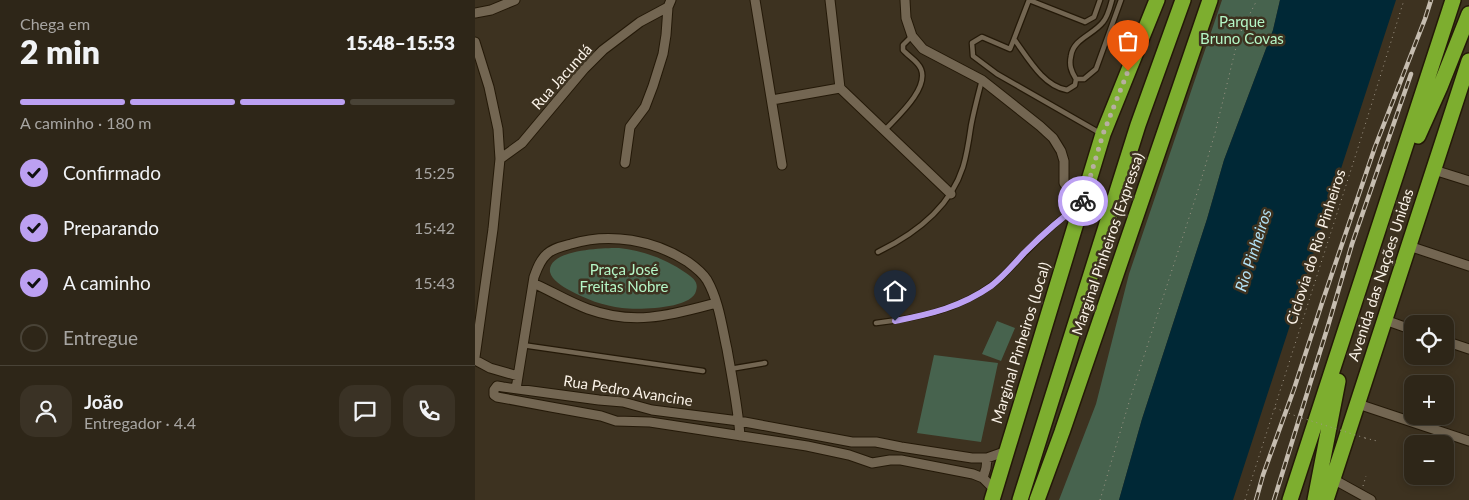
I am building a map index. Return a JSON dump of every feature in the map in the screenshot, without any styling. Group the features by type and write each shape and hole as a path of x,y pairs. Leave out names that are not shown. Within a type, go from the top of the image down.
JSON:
{"highway":[{"name":"Marginal Pinheiros (Local)","path":"994,496 1103,134 1157,0"},
{"path":"1020,500 1138,125 1183,0"},
{"name":"Marginal Pinheiros (Expressa)","path":"1037,500 1210,0"},
{"path":"1290,500 1453,0"},
{"path":"1391,191 1440,87 1469,14"},
{"name":"Avenida das Nações Unidas","path":"1325,500 1469,62"},
{"path":"1315,500 1347,329"}],"street":[{"path":"475,13 491,10 515,0"},
{"path":"755,0 782,165"},
{"path":"831,0 840,88 951,194"},
{"path":"905,0 906,18 912,36 923,48 982,80 1041,126 1053,138 1061,151 1064,161 1064,183 1082,203"},
{"path":"625,163 630,127 645,107 663,54 670,4"},
{"name":"Rua Jacundá","path":"500,159 522,143 583,69 603,50 640,22 670,4"},
{"path":"475,42 491,95 498,129 500,159 493,230 475,358 490,368 518,376"},
{"path":"772,100 840,88"},
{"path":"1434,170 1469,181"},
{"path":"516,389 533,283 542,260 554,249 577,242 605,238 636,241 654,246 682,258 696,268 708,282 721,318 740,436"},
{"path":"1409,246 1469,266"},
{"path":"533,283 583,307 617,317 656,318 716,303"},
{"path":"1385,320 1404,327"},
{"path":"1454,343 1469,349"},
{"name":"Rua Pedro Avancine","path":"994,496 983,478 973,474 901,460 872,462 807,446 650,422 610,420 601,416 497,397 493,393 497,386 623,402 651,410 739,421 852,442 876,442 957,456 987,458 1007,451"},
{"path":"610,420 614,402"},
{"path":"1358,404 1469,441"},
{"path":"629,421 635,406"},
{"path":"860,458 861,450 867,442"},
{"path":"885,444 887,453 885,461"},
{"path":"983,478 987,458"},
{"path":"1333,479 1371,500"}],"lane":[{"path":"1085,22 1029,0 1010,48 982,37 972,43 973,56 997,74 1103,134"},
{"path":"1085,22 1093,17 1100,0"},
{"path":"1014,39 1046,80 1057,88 1067,90 1075,85 1076,79 1071,71 1071,50 1103,22 1112,0"},
{"path":"1076,79 1084,79 1096,69 1121,0"},
{"path":"1085,22 1089,34"},
{"path":"884,131 915,96 921,85 923,77 921,68 903,50 903,45 912,36"},
{"path":"878,252 896,244 917,230 938,210 951,194 959,180 968,150 974,110 982,80"},
{"path":"877,323 939,312 977,295 993,284 1040,238 1082,203"},
{"path":"523,346 703,371"},
{"path":"730,369 765,363"}],"path":[{"path":"1100,500 1130,399 1202,178 1239,35 1257,0"},
{"name":"Ciclovia do Rio Pinheiros","path":"1245,500 1404,0"},
{"path":"1274,408 1296,416"},
{"path":"1302,418 1377,442"}],"green space":[{"name":"Parque Bruno Covas","path":"1222,0 1280,0 1273,30 1224,160 1207,219 1142,419 1119,500 1059,500 1096,404 1129,274"},
{"name":"Praça José Freitas Nobre","path":"619,248 637,251 671,264 693,279 697,285 696,291 685,302 675,305 640,309 622,308 602,304 563,287 553,278 550,272 552,264 567,254 578,251"},
{"path":"997,321 1015,328 1001,361 982,354"},
{"path":"934,355 998,363 981,442 917,433"}],"water":[{"name":"Rio Pinheiros","path":"1280,0 1396,0 1233,500 1119,500 1142,419 1207,219 1224,160 1273,30"}],"railway":[{"path":"1256,500 1375,147 1431,0"},
{"path":"1274,500 1352,244 1411,74"}],"way so far":[{"path":"1083,201 1103,134 1128,71"}],"route":[{"path":"895,321 939,312 977,295 993,284 1040,238 1083,201"}]}
